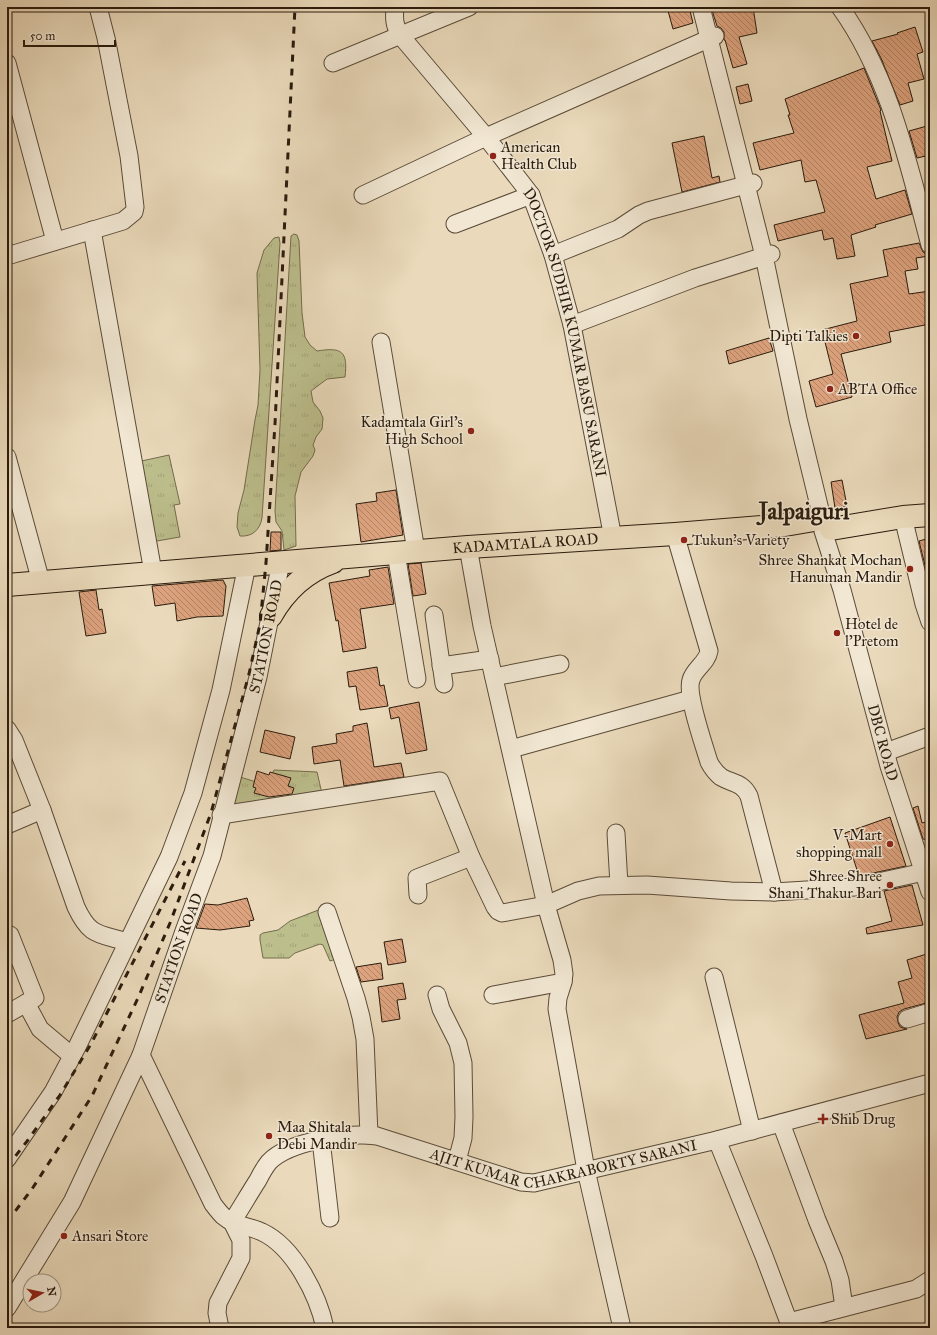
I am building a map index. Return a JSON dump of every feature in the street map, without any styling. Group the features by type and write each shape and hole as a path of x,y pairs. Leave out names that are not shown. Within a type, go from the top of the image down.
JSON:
{"main road":[{"name":"KADAMTALA ROAD","path":"7,584 468,547 675,534 785,525 826,524 930,515"},
{"path":"271,616 276,606 292,587 312,572 337,560 365,556"}],"street":[{"path":"7,256 123,221 134,212 135,207 129,156 106,38 98,7"},
{"name":"DOCTOR SUDHIR KUMAR BASU SARANI","path":"395,7 394,18 396,28 400,35 486,136 531,196 553,255 572,325 613,538"},
{"path":"333,63 468,7"},
{"path":"840,7 859,38 890,105 907,160 930,245"},
{"name":"DBC ROAD","path":"706,14 768,255 798,419 886,752 930,890"},
{"path":"363,195 486,136 712,38"},
{"path":"7,63 55,241"},
{"path":"553,255 618,229 639,215 648,211 750,184"},
{"path":"455,224 531,196"},
{"path":"92,230 153,572"},
{"path":"572,325 695,278 768,255"},
{"path":"381,342 406,552 417,679"},
{"path":"7,457 42,582"},
{"path":"903,517 924,604 930,622"},
{"path":"675,534 709,652 706,660 693,675 689,685 691,699 709,762 713,770 721,777 741,785 746,789 750,796 774,892"},
{"path":"468,547 482,626 546,905 562,960 564,974 557,1009 586,1170 622,1328"},
{"path":"7,1158 53,1092 106,989 127,942 169,857 193,793 221,690 264,563"},
{"name":"STATION ROAD","path":"7,1308 72,1202 141,1055 178,946 212,856 221,815 247,720 271,616 264,563"},
{"path":"434,615 444,684"},
{"path":"441,666 490,659"},
{"path":"494,677 560,664"},
{"path":"511,749 691,699"},
{"path":"7,729 14,740 42,810 76,907 83,921 94,932 127,942"},
{"path":"886,752 930,736"},
{"path":"221,815 440,781 472,857 498,911 507,912 546,905 589,888 619,885 668,886 731,891 774,892 855,887 924,872"},
{"path":"7,825 42,810"},
{"path":"616,833 619,885"},
{"path":"418,895 417,878 472,857"},
{"path":"327,912 356,998 364,1032 369,1135"},
{"path":"7,936 10,935 35,998 7,1014"},
{"path":"714,977 752,1131"},
{"path":"493,995 563,982"},
{"path":"437,995 441,1010 458,1043 462,1062 464,1117 463,1138 457,1161"},
{"path":"26,1004 40,1029 72,1056"},
{"path":"907,1019 930,1012"},
{"path":"141,1055 213,1204 223,1216 232,1222 262,1232 273,1238 283,1248 295,1262 316,1300 325,1328"},
{"name":"AJIT KUMAR CHAKRABORTY SARANI","path":"232,1222 268,1163 285,1150 320,1140 369,1135 383,1138 525,1183 539,1182 718,1140 930,1083"},
{"path":"781,1123 836,1268 840,1280 844,1307"},
{"path":"320,1140 330,1218"},
{"path":"718,1140 790,1325 844,1307 916,1289 930,1280"},
{"path":"220,1328 217,1313 218,1302 241,1258 241,1240 232,1222"}],"green space":[{"path":"294,234 297,235 299,241 302,313 305,337 310,345 317,351 332,350 342,353 346,368 345,377 327,379 311,391 313,402 323,418 322,429 316,437 313,445 315,450 313,456 301,472 295,496 296,546 284,550 282,531 276,522 275,511 291,236"},
{"path":"279,237 280,243 262,518 255,532 240,536 237,527 238,513 244,490 258,405 260,370 257,273 264,250 274,238"},
{"path":"169,455 180,504 174,505 180,537 151,542 137,462"},
{"path":"274,770 317,772 323,798 229,812 240,777 266,785"},
{"path":"321,909 339,958 330,961 323,945 320,944 295,953 289,958 263,958 260,935 278,930 290,921"}],"building":[{"path":"667,7 689,7 693,23 673,29"},
{"path":"711,7 753,7 757,33 739,37 747,64 733,68 724,40 724,32 717,26"},
{"path":"915,27 923,52 917,54 924,79 908,83 913,101 900,105 881,58 872,41 898,34 897,33"},
{"path":"864,68 881,110 892,161 867,167 876,199 905,190 912,214 875,225 876,227 851,235 855,256 837,259 833,238 824,240 822,230 778,241 774,225 825,212 816,180 805,182 801,160 760,170 753,143 794,133 785,99"},
{"path":"748,84 752,101 740,104 736,87"},
{"path":"927,126 930,138 930,155 917,158 909,131"},
{"path":"704,136 712,178 719,176 720,182 682,192 672,143"},
{"path":"919,243 923,252 929,256 916,258 918,269 905,271 909,294 930,291 930,324 889,332 891,342 841,354 852,397 816,407 809,381 833,374 822,330 857,321 850,284 888,276 883,250"},
{"path":"769,338 773,351 729,364 726,351"},
{"path":"842,480 847,506 835,508 831,482"},
{"path":"396,490 403,535 361,542 356,504 377,501 376,493"},
{"path":"271,532 281,532 281,550 270,551"},
{"path":"930,538 930,586 919,541"},
{"path":"421,563 426,594 413,596 408,564"},
{"path":"388,567 394,604 360,609 366,648 343,652 338,620 336,621 329,583 370,576 369,570"},
{"path":"223,580 226,586 223,616 197,617 177,621 175,603 155,606 152,586"},
{"path":"96,590 99,610 102,609 106,633 86,636 79,592"},
{"path":"377,667 380,686 384,685 388,706 360,710 356,686 349,687 347,672"},
{"path":"419,702 427,750 406,754 399,717 391,719 389,708"},
{"path":"367,723 374,767 401,763 404,777 344,786 340,760 314,764 312,747 337,743 336,734 353,731 353,726"},
{"path":"265,730 295,737 290,759 260,752"},
{"path":"257,771 269,775 270,772 291,778 288,786 294,788 292,794 269,797 254,793 256,788 253,787"},
{"path":"918,806 922,823 930,821 930,840 923,839 913,808"},
{"path":"890,817 906,866 859,876 845,833"},
{"path":"912,885 923,925 867,934 866,928 892,921 884,891"},
{"path":"247,898 254,920 249,921 250,926 220,930 196,928 205,904 218,905"},
{"path":"402,939 406,962 388,965 384,942"},
{"path":"930,953 930,1002 904,1009 899,1012 897,1017 900,1027 907,1029 866,1039 859,1015 904,1003 898,982 912,978 907,960"},
{"path":"381,963 383,979 361,982 356,967"},
{"path":"403,983 406,999 397,1000 400,1019 382,1022 378,987"}],"railway":[{"path":"7,1222 32,1189 92,1096 138,998 170,923 211,813 249,674 260,624 266,563 275,424 295,7"},
{"path":"7,1167 60,1095 91,1044 185,861"}],"place":[{"name":"American Health Club","path":"493,156"},
{"name":"Dipti Talkies","path":"856,336"},
{"name":"ABTA Office","path":"830,389"},
{"name":"Kadamtala Girl's High School","path":"471,431"},
{"name":"Tukun's Variety","path":"684,540"},
{"name":"Shree Shankat Mochan Hanuman Mandir","path":"910,569"},
{"name":"Hotel de l'Pretom","path":"837,633"},
{"name":"V-Mart shopping mall","path":"890,844"},
{"name":"Shree Shree Shani Thakur Bari","path":"890,885"},
{"name":"Shib Drug","path":"823,1119"},
{"name":"Maa Shitala Debi Mandir","path":"269,1136"},
{"name":"Ansari Store","path":"64,1236"}],"district":[{"name":"Jalpaiguri","path":"804,511"}]}
